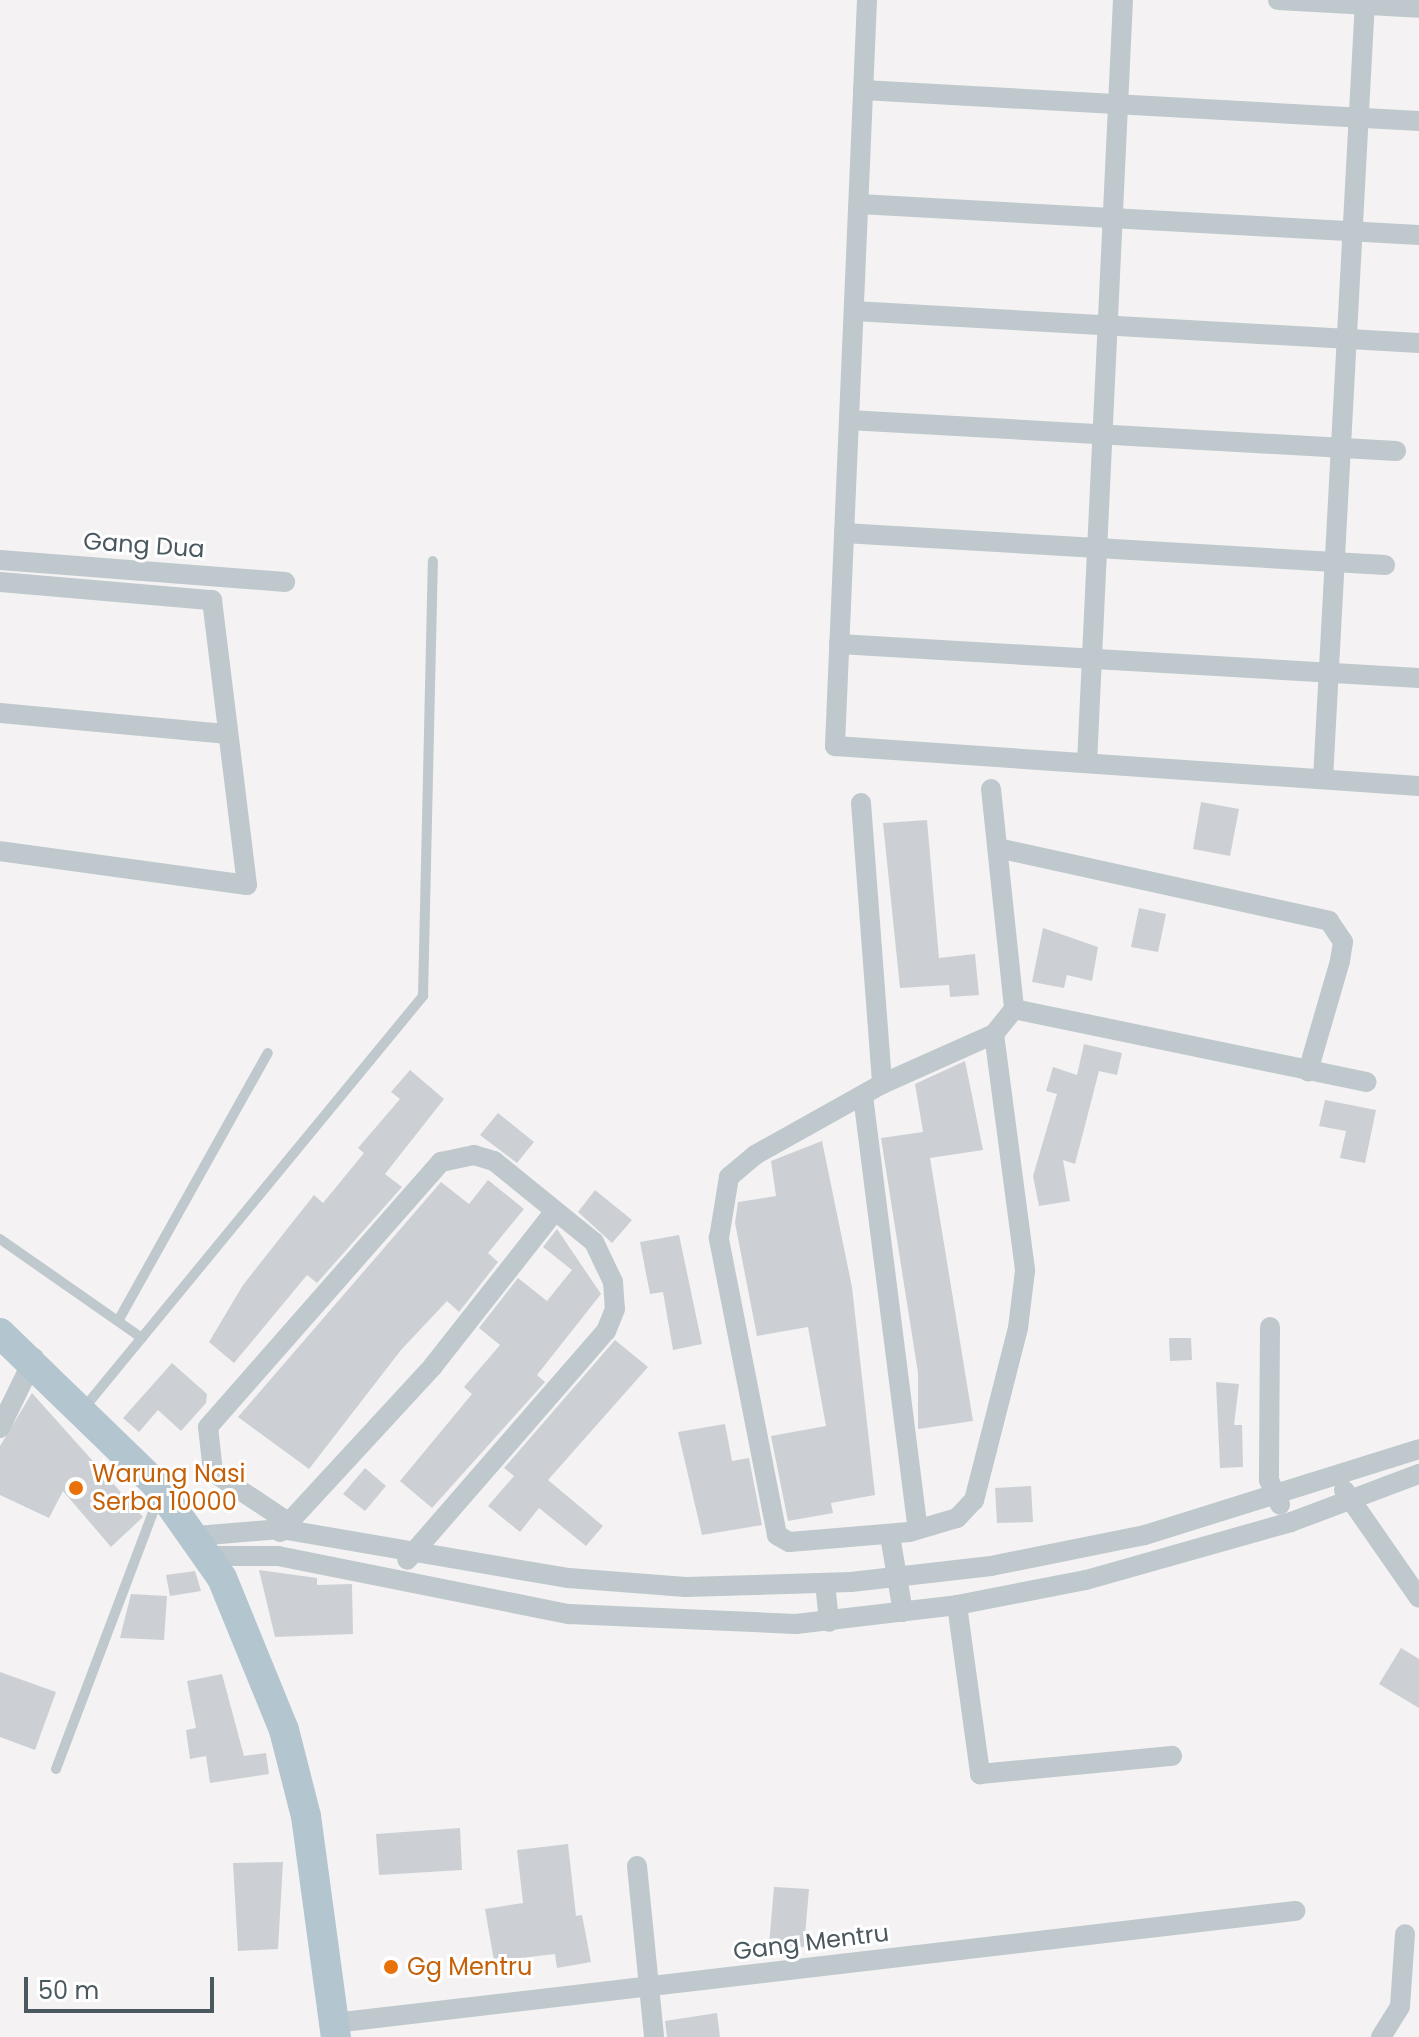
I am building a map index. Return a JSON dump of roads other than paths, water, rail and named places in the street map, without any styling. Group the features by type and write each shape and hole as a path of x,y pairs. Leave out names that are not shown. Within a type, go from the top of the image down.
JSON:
{"main road":[{"path":"0,1333 34,1358 84,1408 161,1490 203,1546 284,1730 308,1829 335,2030"}],"street":[{"path":"867,0 835,746 1419,786"},
{"path":"1087,763 1123,0"},
{"path":"1278,0 1365,2 1419,8"},
{"path":"1323,779 1365,2"},
{"path":"863,90 1419,121"},
{"path":"859,204 1419,235"},
{"path":"854,311 1419,343"},
{"path":"849,420 1396,451"},
{"path":"844,533 1385,565"},
{"name":"Gang Dua","path":"0,560 285,582"},
{"path":"0,582 212,600 225,734 247,885 0,851"},
{"path":"839,644 1419,678"},
{"path":"0,713 225,734"},
{"path":"991,789 1014,1009 994,1034 882,1084 729,1177 719,1238 777,1535 801,1545 890,1536 918,1529 957,1518 974,1500 1018,1328 1025,1271 994,1034"},
{"path":"861,803 882,1084"},
{"path":"998,848 1329,921 1343,942 1308,1071"},
{"path":"1014,1009 1367,1082"},
{"path":"863,1096 918,1529"},
{"path":"399,1578 412,1552 611,1320 613,1282 594,1242 494,1161 474,1155 441,1162 222,1406 208,1427 213,1472 283,1525 412,1552 590,1580 686,1587 825,1583 1068,1553 1337,1479 1419,1449"},
{"path":"203,1546 283,1525 433,1366 555,1211"},
{"path":"1270,1327 1267,1452 1275,1497 1291,1522"},
{"path":"0,1428 34,1358"},
{"path":"203,1546 399,1578 587,1616 688,1624 829,1622 957,1605 1086,1580 1291,1522 1419,1474"},
{"path":"1337,1479 1419,1598"},
{"path":"278,1556 283,1525"},
{"path":"890,1536 903,1612"},
{"path":"587,1616 590,1580"},
{"path":"825,1583 829,1622"},
{"path":"957,1605 980,1774 1172,1756"},
{"path":"637,1866 644,1989 654,2037"},
{"name":"Gang Mentru","path":"335,2030 644,1989 1295,1911"},
{"path":"1381,2037 1400,2006 1405,1934"}],"lane":[{"path":"84,1408 423,996 433,561"},
{"path":"118,1321 268,1053"},
{"path":"0,1239 142,1338"},
{"path":"56,1769 161,1490"}],"place":[{"name":"Warung Nasi Serba 10000","path":"76,1488"},
{"name":"Gg Mentru","path":"391,1967"}]}
